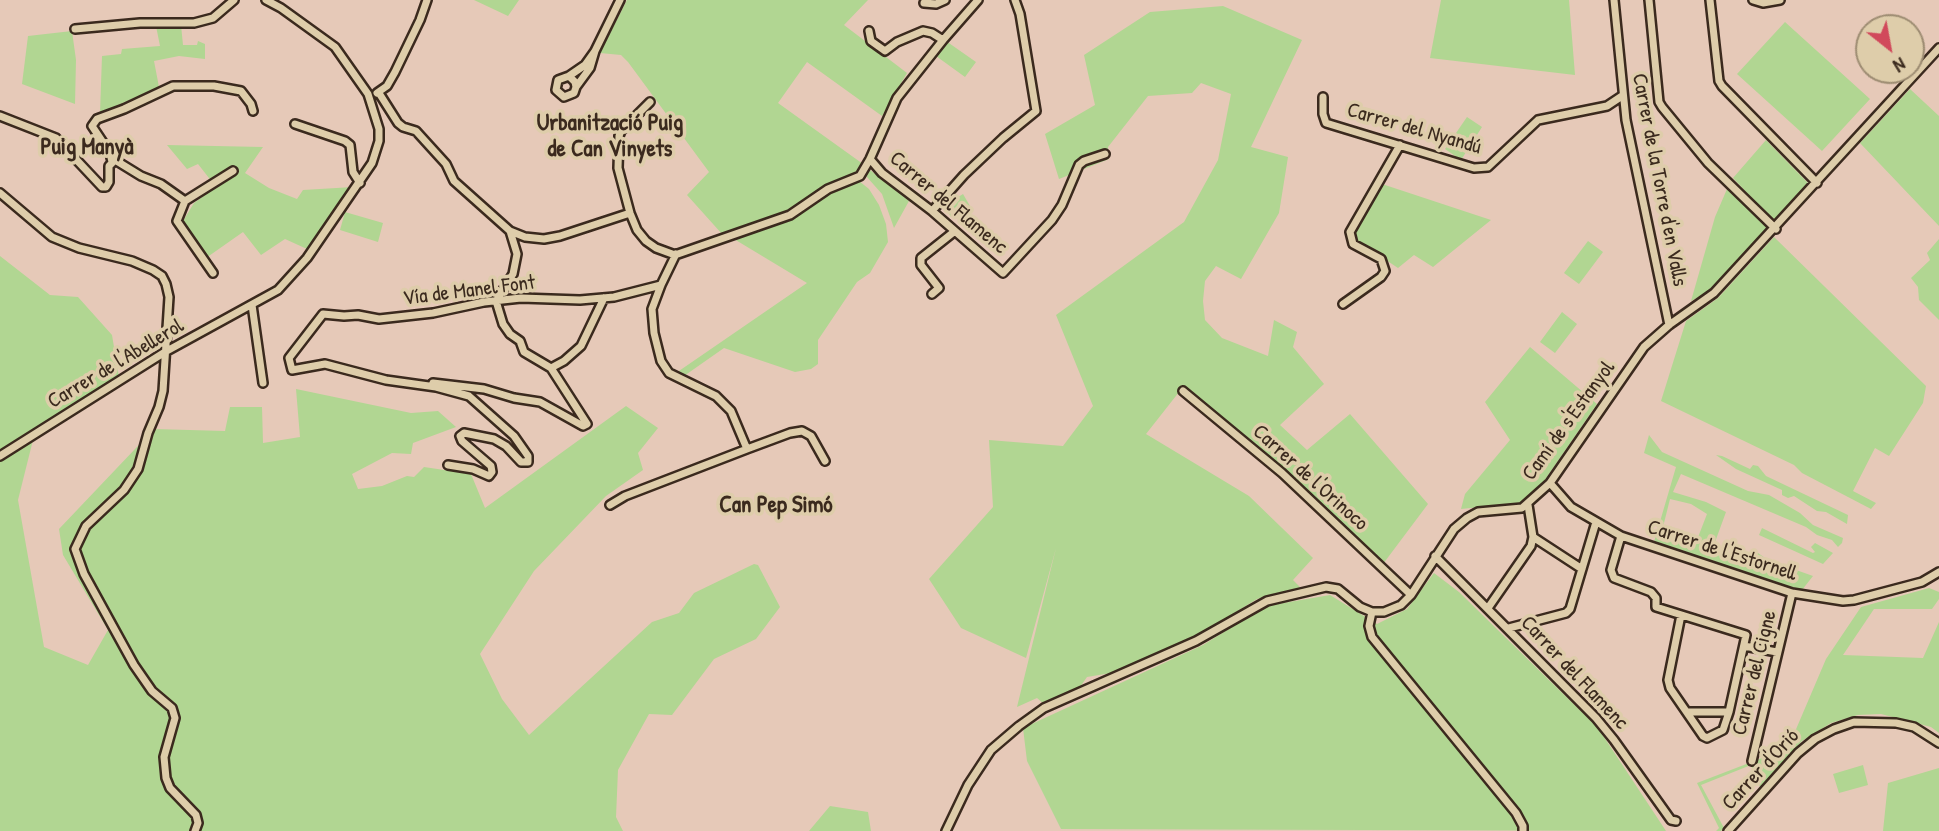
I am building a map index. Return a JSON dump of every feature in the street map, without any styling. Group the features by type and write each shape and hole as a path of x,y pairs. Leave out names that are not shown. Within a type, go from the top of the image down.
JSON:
{"street":[{"path":"75,29 140,23 194,23 213,18 234,0"},
{"name":"Carrer de l'Abellerol","path":"0,456 165,352 278,290 307,258 372,163 379,141 379,129 368,94 335,47 281,8 265,0"},
{"path":"368,94 379,93 387,86 427,0"},
{"path":"595,51 590,68 569,96 564,97 556,90 558,80 585,65 595,51 620,0"},
{"path":"924,3 936,4 945,0"},
{"path":"650,102 621,131 618,168 637,230 646,242 666,253 676,254 790,215 828,189 860,176 897,99 978,0"},
{"path":"932,211 974,165 1036,111 1020,14 1015,0"},
{"name":"Carrer de la Torre d'en Valls","path":"1614,0 1622,96 1669,325"},
{"path":"1649,0 1659,102 1708,163 1776,229"},
{"path":"1710,0 1719,81 1817,183"},
{"path":"1753,0 1763,3 1780,0"},
{"path":"869,31 871,41 885,51 905,38 923,31 943,40"},
{"name":"Camí de s'Estanyol","path":"1372,612 1396,608 1411,595 1454,529 1472,514 1517,510 1528,505 1550,483 1644,347 1669,325 1714,293 1776,229 1939,48"},
{"path":"569,76 576,87"},
{"path":"0,116 56,138 102,187 106,187 112,162 110,153 92,125 97,119 173,86 214,86 240,91 251,104 253,111"},
{"path":"379,93 398,123 416,131 446,164 454,181 510,231 526,237 544,239 630,214"},
{"name":"Carrer del Nyandú","path":"1323,97 1326,122 1474,168 1488,167 1538,120 1607,106 1622,96"},
{"path":"295,124 345,141 349,145 353,172 360,183"},
{"path":"1343,303 1381,277 1385,271 1381,258 1353,244 1350,232 1400,145"},
{"name":"Carrer del Flamenc","path":"870,159 882,173 932,211 1003,273 1057,212 1079,165 1105,154"},
{"path":"112,162 120,161 185,201"},
{"path":"213,273 177,221 185,201 233,171"},
{"path":"0,193 52,237 79,248 132,261 162,276 169,297 159,407 138,469 124,490 86,526 75,549 84,574 134,665 152,691 172,708 175,718 164,757 166,778 170,788 196,815 198,823 195,831"},
{"path":"428,386 431,383 455,385 540,402 586,426 583,416 551,368 524,352 520,341 510,334 503,324 496,301 513,274 517,254 510,231"},
{"path":"932,294 939,288 921,265 921,258 955,231"},
{"path":"676,254 652,309 654,333 661,361 669,373 716,396 731,411 747,449"},
{"name":"Vía de Manel Font","path":"428,386 386,380 325,364 292,370 289,358 323,314 358,315 379,319 521,298 604,298 661,285"},
{"path":"551,368 581,346 604,298"},
{"path":"252,305 263,383"},
{"path":"428,386 469,396 514,436 528,456 528,462 522,462 506,446 494,439 464,433 460,436 462,441 491,466 492,472 489,476 473,469 448,465"},
{"name":"Carrer de l'Orinoco","path":"1183,391 1282,473 1411,595"},
{"path":"610,505 625,496 790,433 802,431 811,436 825,461"},
{"name":"Carrer de l'Estornell","path":"1550,483 1571,507 1621,536 1792,593 1843,601 1854,600 1922,582 1938,575"},
{"path":"1488,608 1531,546 1533,537 1528,505"},
{"path":"1509,628 1566,613 1570,609 1597,522"},
{"path":"1621,536 1612,575 1651,592 1656,598 1656,607 1746,635 1725,728 1716,736 1703,736 1670,688 1668,680 1681,615"},
{"path":"1533,537 1583,569"},
{"name":"Carrer del Flamenc","path":"1435,556 1596,718 1671,820 1676,821"},
{"path":"946,831 968,785 991,750 1044,708 1187,645 1267,601 1317,588 1332,588 1343,592 1360,607 1372,612 1369,625 1372,637 1516,813 1523,831"},
{"name":"Carrer del Cigne","path":"1752,761 1792,593"},
{"path":"1744,646 1777,652"},
{"path":"1687,712 1729,712"},
{"name":"Carrer d'Orió","path":"1728,831 1798,753 1815,739 1834,729 1854,722 1896,723 1913,727 1939,743"}],"green space":[{"path":"474,0 519,0 508,16"},
{"path":"627,0 868,0 844,25 907,73 882,116 807,62 778,103 863,164 855,174 830,184 779,216 722,234 687,195 709,172 628,62 621,55 600,53"},
{"path":"1441,0 1569,0 1575,75 1430,58"},
{"path":"1223,6 1302,40 1251,147 1288,157 1279,213 1241,279 1216,266 1205,281 1205,320 1222,338 1268,356 1274,320 1297,332 1293,347 1324,384 1280,425 1307,450 1350,414 1428,504 1383,564 1282,467 1183,387 1146,434 1249,496 1313,558 1293,580 1302,589 1257,599 1199,635 1111,673 1087,677 1080,687 1044,704 1037,698 1017,707 1056,548 1026,658 961,628 929,579 993,507 989,440 1063,446 1093,406 1056,315 1184,222 1218,160 1231,94 1201,83 1192,93 1148,96 1108,147 1109,159 1059,179 1045,134 1095,105 1084,55 1150,12"},
{"path":"1785,22 1870,99 1822,151 1737,74"},
{"path":"181,25 183,45 197,45 198,41 205,44 205,59 179,56 154,61 159,87 100,113 102,56 121,54 122,49 160,46 156,26"},
{"path":"72,31 76,60 75,104 22,84 28,36"},
{"path":"946,41 976,62 965,77 936,56"},
{"path":"1910,89 1939,116 1939,226 1860,143"},
{"path":"1467,117 1482,127 1461,160 1445,149"},
{"path":"1766,140 1809,184 1779,220 1772,220 1733,178"},
{"path":"167,145 263,147 245,173 269,188 297,199 303,190 353,187 307,249 285,239 261,255 243,232 206,258 183,221 194,203 216,187 198,164 187,169"},
{"path":"870,170 909,201 894,228 882,194 866,176"},
{"path":"859,181 869,189 879,205 886,224 888,242 870,273 857,282 818,340 818,364 811,369 795,372 724,348 684,376 676,373 807,283 734,239 794,218 826,195"},
{"path":"1382,184 1491,220 1433,267 1414,255 1398,268 1353,238 1353,232"},
{"path":"1727,189 1769,229 1714,289 1691,301 1715,217"},
{"path":"963,194 970,206 951,217 944,206"},
{"path":"345,212 383,223 378,242 340,230"},
{"path":"1774,237 1926,386 1923,403 1889,456 1875,448 1853,491 1876,503 1871,509 1802,473 1794,465 1661,401 1686,321 1718,298"},
{"path":"1939,239 1939,320 1919,300 1918,287 1911,278 1930,260 1927,253"},
{"path":"1588,241 1603,252 1579,284 1564,273"},
{"path":"0,256 50,295 78,297 112,335 119,377 36,428 18,500 44,647 88,665 108,630 63,555 59,529 154,429 225,431 230,407 262,407 263,443 300,437 296,389 411,413 438,411 456,427 413,443 411,454 392,453 352,474 358,489 382,486 407,476 414,477 424,467 471,474 485,508 626,406 658,428 638,453 643,470 606,496 534,571 480,654 502,699 529,735 652,622 679,613 694,593 754,564 758,565 780,607 756,639 714,659 672,715 649,714 618,770 616,817 623,831 0,831"},
{"path":"1562,312 1577,324 1555,353 1540,342"},
{"path":"1530,347 1597,404 1542,484 1521,503 1461,509 1465,494 1510,440 1485,402"},
{"path":"1649,435 1662,452 1748,491 1769,495 1800,513 1813,525 1843,538 1842,543 1838,547 1832,540 1817,535 1806,527 1681,474 1673,492 1706,502 1726,512 1711,553 1727,556 1742,552 1758,553 1768,560 1813,576 1802,590 1723,568 1654,542 1676,467 1644,453","holes":["1670,499 1691,504 1707,514 1695,545 1667,541 1663,527"]},
{"path":"1716,455 1750,469 1753,465 1758,466 1766,476 1848,515 1847,524 1826,512 1817,511 1794,496 1788,498 1782,495 1782,490 1736,469"},
{"path":"1762,528 1813,553 1815,552 1811,547 1815,543 1833,553 1823,564 1759,535"},
{"path":"1434,573 1459,592 1598,728 1666,831 1061,829 1027,761 1023,728 1203,645 1266,606 1330,595 1377,624 1407,609"},
{"path":"1929,588 1939,592 1939,599 1932,609 1874,609 1843,655 1923,658 1939,622 1939,733 1931,727 1881,714 1858,715 1831,723 1802,741 1760,787 1751,765 1701,785 1724,828 1716,831 1719,828 1697,783 1788,748 1826,659 1861,607"},
{"path":"1863,765 1868,785 1839,793 1833,774"},
{"path":"1939,768 1939,831 1883,831 1888,783"},
{"path":"830,806 868,812 871,831 809,831"}],"district":[{"name":"Urbanització Puig de Can Vinyets","path":"610,137"},
{"name":"Puig Manyà","path":"87,148"},
{"name":"Can Pep Simó","path":"776,506"}]}
